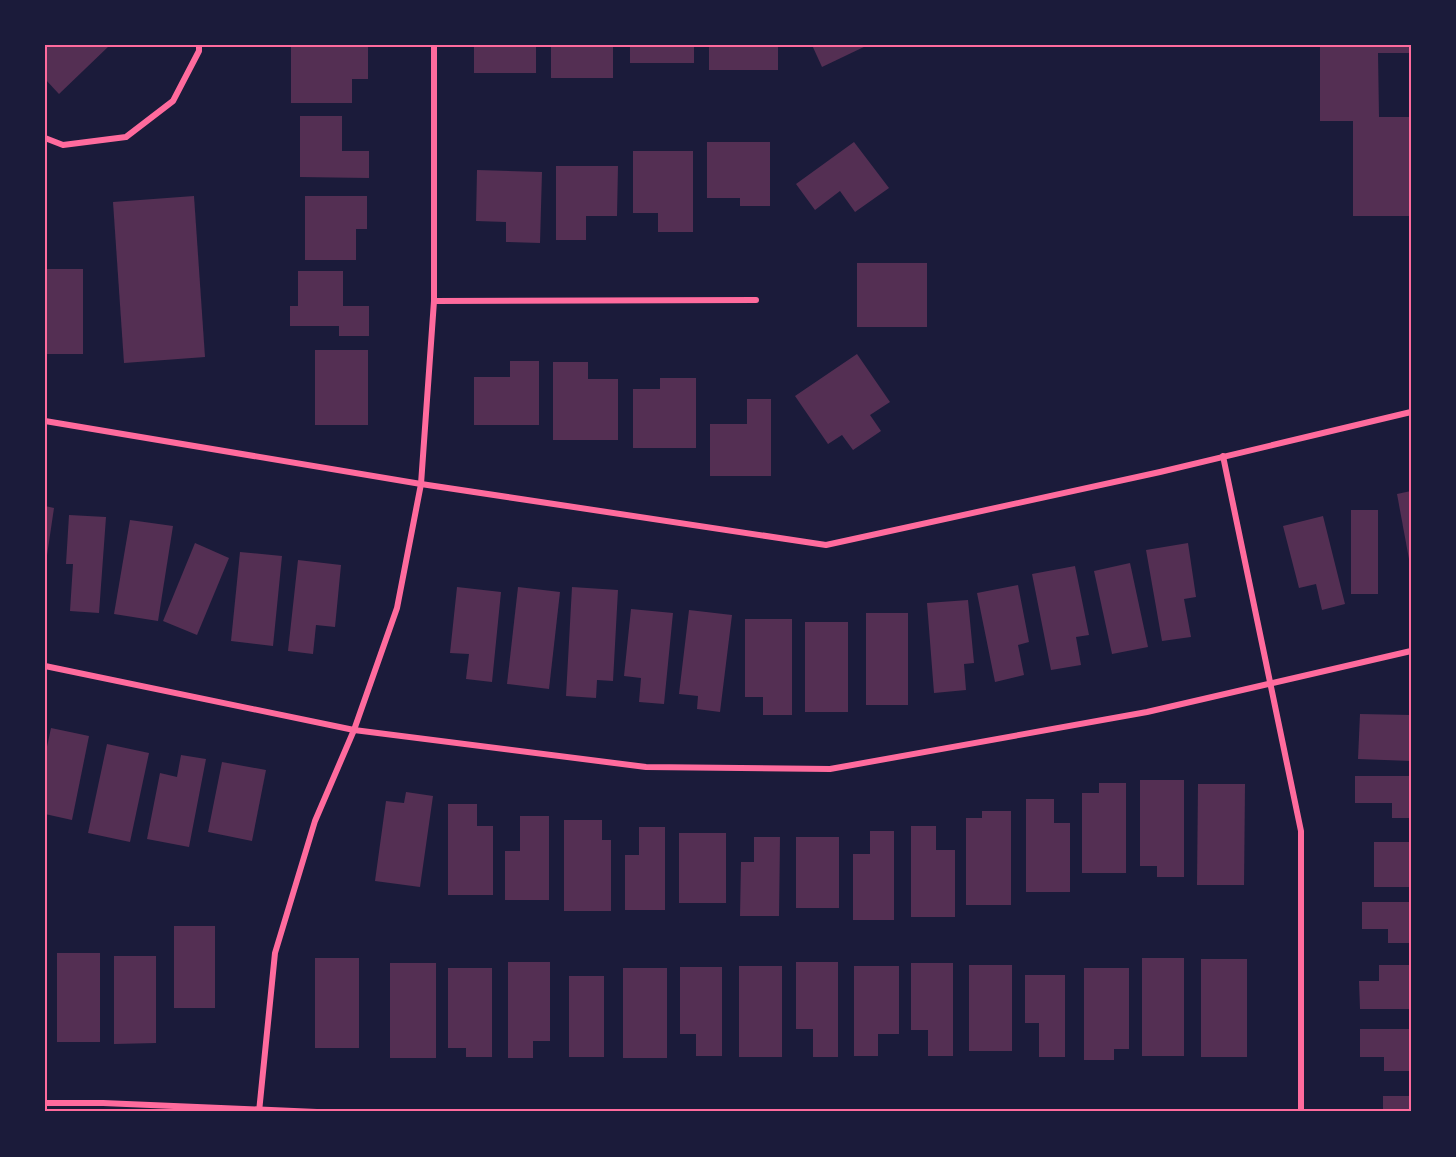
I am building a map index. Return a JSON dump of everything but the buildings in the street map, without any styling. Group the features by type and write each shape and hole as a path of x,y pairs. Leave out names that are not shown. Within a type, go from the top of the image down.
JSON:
{"street":[{"path":"45,138 63,145 126,137 173,101 199,51 199,45"},
{"path":"259,1111 275,953 315,821 354,730 397,608 421,483 434,301 434,45"},
{"path":"434,301 756,300"},
{"path":"45,421 421,483 826,545 1160,472 1411,412"},
{"path":"1223,456 1301,831 1301,1112"},
{"path":"45,666 354,730 646,767 830,769 1147,712 1411,651"},
{"path":"45,1103 103,1103 317,1112"}]}
